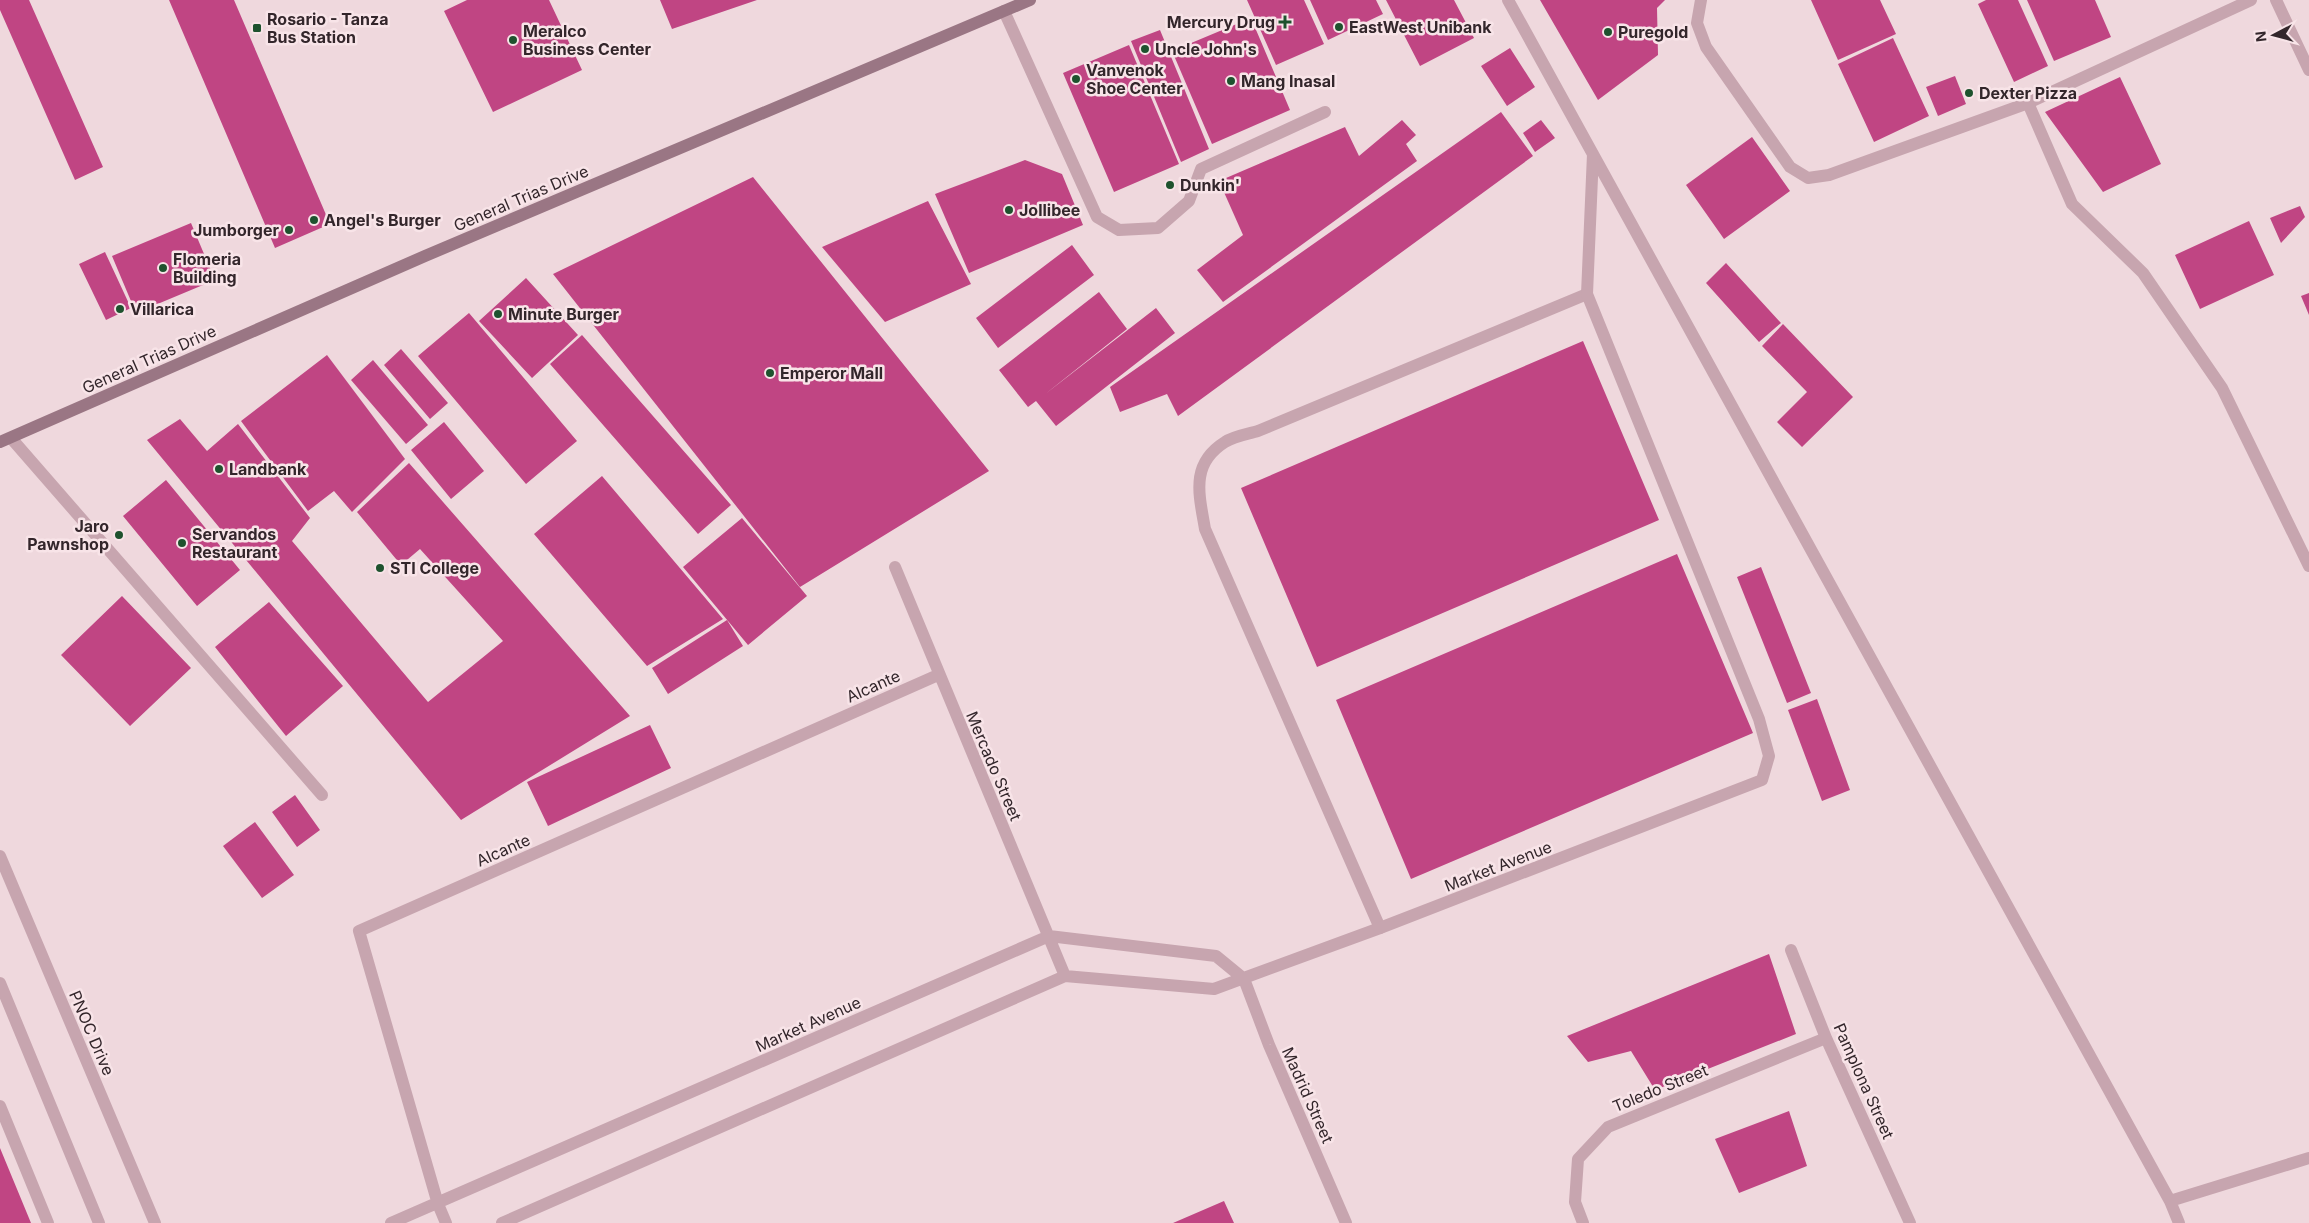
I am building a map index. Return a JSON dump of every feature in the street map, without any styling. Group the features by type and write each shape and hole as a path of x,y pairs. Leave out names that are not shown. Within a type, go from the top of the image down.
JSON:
{"main road":[{"name":"General Trias Drive","path":"6,440 407,264 1030,0"}],"street":[{"path":"1508,0 2170,1201 2179,1223"},
{"path":"1701,0 1697,23 1706,47 1790,167 1808,178 1829,175 2028,103 2252,0"},
{"path":"2276,0 2309,70"},
{"path":"1004,11 1097,217 1119,230 1158,228 1189,201 1201,169 1325,112"},
{"path":"2028,103 2072,204 2143,273 2222,388 2309,566"},
{"path":"1380,928 1205,528 1198,483 1204,461 1225,441 1258,431 1586,294 1593,154"},
{"name":"Market Avenue","path":"502,1223 1065,976 1214,989 1380,928 1762,780 1768,756 1759,719 1586,294"},
{"path":"6,440 322,796"},
{"name":"Mercado Street","path":"895,568 1065,976"},
{"name":"Alcante","path":"446,1223 438,1204 359,932 938,675"},
{"name":"PNOC Drive","path":"0,856 155,1223"},
{"path":"1049,936 1216,956 1244,979"},
{"name":"Market Avenue","path":"391,1223 1049,936"},
{"name":"Pamplona Street","path":"1791,950 1826,1038 1910,1223"},
{"name":"Madrid Street","path":"1244,979 1268,1045 1346,1223"},
{"path":"0,983 99,1223"},
{"name":"Toledo Street","path":"1583,1223 1575,1202 1578,1160 1608,1127 1826,1038"},
{"path":"0,1106 48,1223"},
{"path":"2170,1201 2309,1158"}],"building":[{"path":"0,0 29,0 103,167 75,180 0,10"},
{"path":"169,0 234,0 330,224 275,248"},
{"name":"Meralco Business Center","path":"467,0 549,0 582,70 493,112 444,11"},
{"path":"660,0 757,0 672,29"},
{"name":"Mercury Drug","path":"1247,0 1304,0 1324,44 1276,65"},
{"name":"EastWest Unibank","path":"1310,0 1376,0 1383,14 1328,40"},
{"path":"1386,0 1454,0 1474,38 1420,66"},
{"name":"Puregold","path":"1540,0 1665,0 1657,8 1658,55 1598,100"},
{"path":"1811,0 1880,0 1896,34 1838,60"},
{"path":"1986,0 2018,0 2048,66 2014,82 1978,4"},
{"path":"2027,0 2095,0 2111,37 2054,61"},
{"name":"Mang Inasal","path":"1251,18 1290,110 1212,144 1172,51"},
{"path":"1160,30 1209,149 1181,162 1131,41"},
{"path":"1893,38 1929,116 1874,142 1838,64"},
{"path":"1129,45 1179,164 1114,192 1063,73"},
{"path":"1510,48 1535,87 1507,106 1481,66"},
{"path":"1955,76 1966,104 1938,116 1926,87"},
{"path":"2120,77 2161,164 2103,192 2045,112"},
{"path":"1501,112 1533,156 1178,416 1167,394 1120,412 1110,387"},
{"path":"1402,120 1416,135 1406,144 1417,161 1223,302 1197,270 1243,235 1219,181 1345,127 1359,156"},
{"path":"1541,120 1555,138 1535,152 1523,133"},
{"path":"1752,137 1790,191 1724,239 1686,185"},
{"name":"Jollibee","path":"1025,160 1062,174 1083,225 969,273 935,194"},
{"name":"Emperor Mall","path":"753,177 989,471 800,587 553,274"},
{"path":"928,201 971,284 885,322 822,247"},
{"path":"2300,206 2305,217 2281,243 2270,218"},
{"path":"2249,221 2274,275 2200,309 2175,255"},
{"name":"Flomeria Building","path":"191,223 215,280 136,313 112,256"},
{"path":"1072,245 1094,275 998,348 976,318"},
{"path":"105,252 131,308 106,320 79,264"},
{"path":"1726,263 1781,323 1759,342 1706,283"},
{"path":"526,278 578,335 532,378 479,321"},
{"path":"1099,292 1127,329 1044,395 1156,308 1175,333 1056,426 1036,401 1028,407 999,370"},
{"path":"2309,293 2309,315 2301,296"},
{"path":"469,313 577,441 526,484 418,356"},
{"path":"1783,324 1853,397 1802,447 1777,422 1807,392 1762,346"},
{"path":"582,335 731,505 698,534 550,364"},
{"path":"1583,341 1659,520 1317,667 1241,488"},
{"path":"401,349 448,403 430,419 384,365"},
{"path":"327,355 405,459 352,512 334,491 308,511 241,421"},
{"path":"373,360 428,425 406,444 351,380"},
{"path":"180,419 207,451 238,424 310,518 292,541 428,702 503,641 420,549 401,565 357,512 409,463 630,716 461,820 147,440"},
{"path":"444,422 484,471 451,499 411,450"},
{"path":"602,476 723,619 647,666 534,534"},
{"name":"Servandos Restaurant","path":"166,480 240,570 197,606 123,516"},
{"path":"742,518 807,596 748,645 683,567"},
{"path":"1677,554 1753,733 1411,879 1336,700"},
{"path":"1761,567 1811,693 1787,703 1737,577"},
{"path":"122,596 191,668 130,726 61,655"},
{"path":"269,602 343,686 286,736 215,647"},
{"path":"727,620 743,646 668,694 652,668"},
{"path":"1817,699 1850,790 1822,801 1788,710"},
{"path":"650,725 671,768 548,826 527,782"},
{"path":"295,795 320,830 297,847 272,812"},
{"path":"255,822 294,875 262,898 223,846"},
{"path":"1769,954 1796,1034 1655,1090 1631,1051 1588,1062 1567,1036"},
{"path":"1789,1111 1807,1166 1739,1193 1715,1139"},
{"path":"0,1148 31,1223 0,1223"},
{"path":"1224,1201 1234,1223 1173,1223"}],"place":[{"name":"Mercury Drug","path":"1285,22"},
{"name":"EastWest Unibank","path":"1339,27"},
{"name":"Rosario - Tanza Bus Station","path":"257,28"},
{"name":"Puregold","path":"1608,32"},
{"name":"Meralco Business Center","path":"513,40"},
{"name":"Uncle John's","path":"1145,49"},
{"name":"Vanvenok Shoe Center","path":"1076,79"},
{"name":"Mang Inasal","path":"1231,81"},
{"name":"Dexter Pizza","path":"1969,93"},
{"name":"Dunkin'","path":"1170,185"},
{"name":"Jollibee","path":"1009,210"},
{"name":"Angel's Burger","path":"314,220"},
{"name":"Jumborger","path":"289,230"},
{"name":"Flomeria Building","path":"163,268"},
{"name":"Villarica","path":"120,309"},
{"name":"Minute Burger","path":"498,314"},
{"name":"Emperor Mall","path":"770,373"},
{"name":"Landbank","path":"219,469"},
{"name":"Jaro Pawnshop","path":"119,535"},
{"name":"Servandos Restaurant","path":"182,543"},
{"name":"STI College","path":"380,568"}]}
